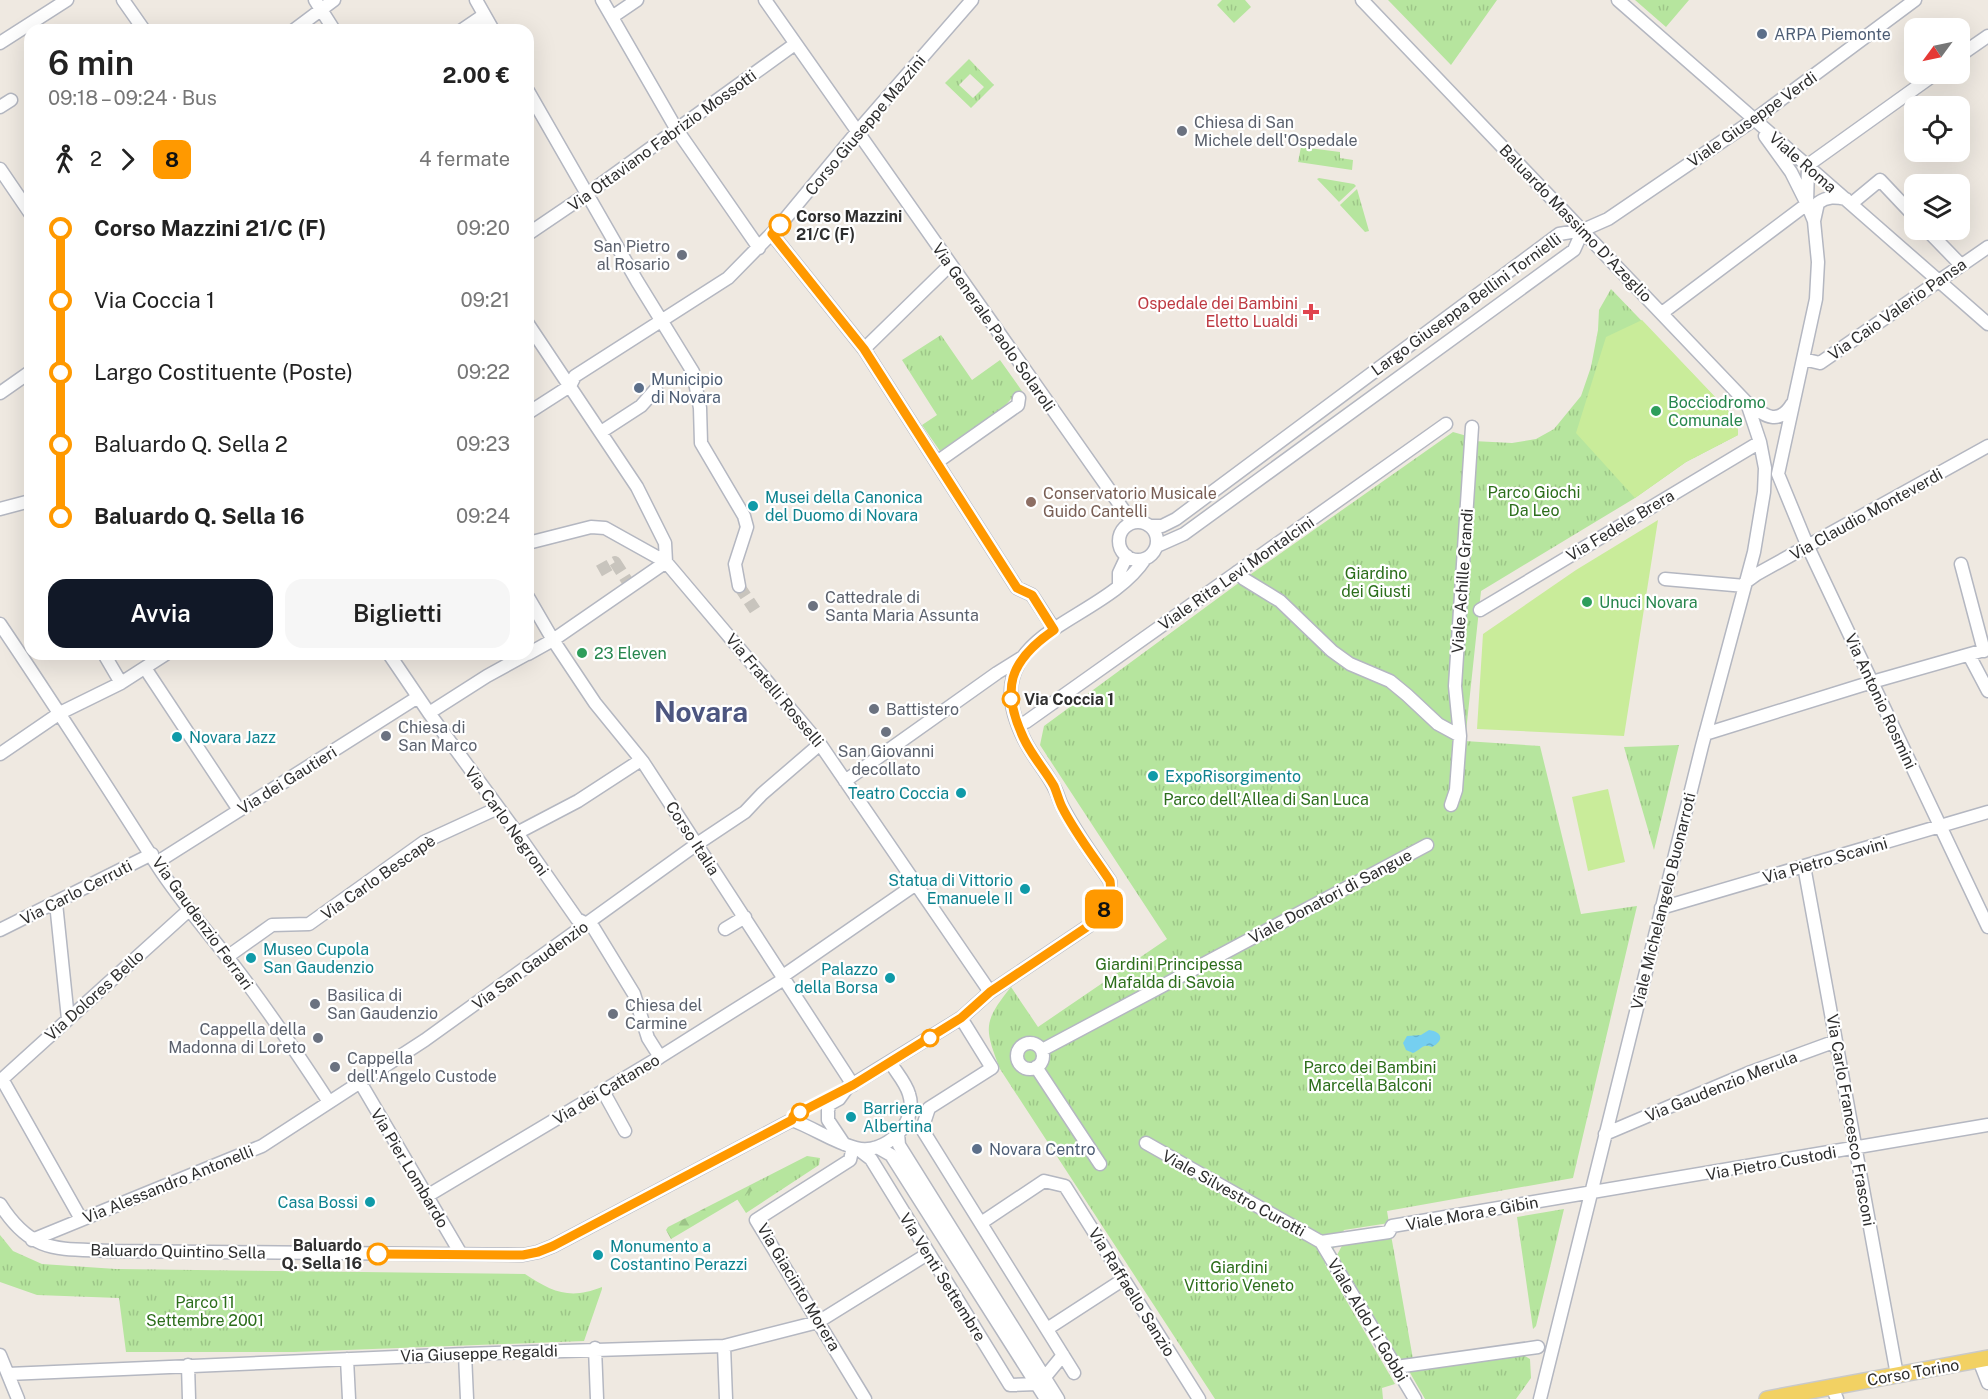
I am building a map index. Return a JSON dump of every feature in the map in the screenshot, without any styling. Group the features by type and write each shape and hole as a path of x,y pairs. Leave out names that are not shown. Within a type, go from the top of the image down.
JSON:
{"main road":[{"name":"Corso Torino","path":"1767,1399 1834,1393 1898,1375 1984,1359"}],"street":[{"path":"30,24 67,0"},
{"path":"123,0 140,24"},
{"path":"301,24 320,7 334,0"},
{"path":"476,0 489,24"},
{"path":"602,0 676,130 758,249"},
{"path":"612,17 637,0"},
{"name":"Via Generale Paolo Solaroli","path":"765,0 1132,522"},
{"name":"Corso Giuseppe Mazzini","path":"570,386 575,376 728,278 772,234 972,0"},
{"name":"Baluardo Massimo D'Azeglio","path":"1362,0 1748,403 1769,417 1775,418 1782,416 1795,398"},
{"name":"Viale Roma","path":"1618,0 1988,324"},
{"name":"Viale Giuseppe Verdi","path":"1583,230 1608,219 1755,119 1915,0"},
{"path":"320,7 330,24"},
{"path":"471,24 484,15"},
{"path":"0,43 24,28"},
{"path":"1970,49 1988,36"},
{"name":"Via Ottaviano Fabrizio Mossotti","path":"534,230 588,196 795,45"},
{"path":"1795,398 1816,299 1818,262 1814,221 1807,204 1808,165 1921,84"},
{"path":"534,102 637,281 693,372 700,408 701,443 744,516 747,527 735,564 739,586"},
{"name":"Viale Roma","path":"1742,127 1750,128 1769,139 1791,172 1807,204"},
{"path":"0,168 24,201"},
{"path":"1814,221 1818,203 1823,199 1833,197 1848,202 1880,180 1904,205"},
{"path":"1662,314 1807,204"},
{"name":"Largo Giuseppa Bellini Tornielli","path":"1150,526 1162,525 1176,519 1560,234 1583,230"},
{"name":"Largo Giuseppa Bellini Tornielli","path":"1157,546 1184,534 1574,250 1583,230"},
{"path":"772,234 864,349 1017,588 1032,595 1054,630"},
{"path":"1936,240 1960,265"},
{"name":"Via Caio Valerio Pansa","path":"1803,359 1820,363 1988,247"},
{"path":"1534,252 1543,256 1548,263 1547,270"},
{"path":"864,349 950,265"},
{"name":"Via Fratelli Rosselli","path":"534,333 638,488 665,543 666,562 820,744 990,992"},
{"path":"0,393 24,376"},
{"path":"534,409 570,386"},
{"path":"600,432 641,406 656,389"},
{"name":"Via Antonio Rosmini","path":"1795,398 1778,474 1808,547 1988,927"},
{"path":"937,462 1020,403"},
{"name":"Viale Michelangelo Buonarroti","path":"1540,1399 1661,908 1754,552 1764,492 1765,468 1760,441 1748,403"},
{"name":"Viale Rita Levi Montalcini","path":"1026,722 1446,424"},
{"name":"Viale Achille Grandi","path":"1451,806 1456,790 1460,736 1455,686 1472,427"},
{"name":"Via Fedele Brera","path":"1480,610 1760,441"},
{"name":"Via Claudio Monteverdi","path":"1745,584 1757,574 1988,446"},
{"path":"0,508 24,506"},
{"path":"845,780 1023,657 1043,638 1130,577 1157,546 1157,535 1150,526 1138,521 1132,522 1123,528 1119,538 1120,548 1127,556 1138,560 1145,559"},
{"path":"534,541 591,526 612,530 666,562 534,651"},
{"path":"1119,585 1119,573 1127,556"},
{"path":"1705,734 1872,682 1986,650 1961,564"},
{"path":"1232,574 1245,579 1280,601 1332,651 1350,664 1390,681 1437,724 1460,736"},
{"path":"1665,579 1745,584"},
{"name":"Corso Italia","path":"534,607 595,703 642,761 853,1085"},
{"name":"Via Gaudenzio Ferrari","path":"0,624 24,660"},
{"path":"1970,655 1988,691"},
{"path":"890,1062 909,1093 911,1102 904,1126 898,1133 877,1147 849,1146 828,1120 830,1104 853,1085 890,1062 961,1018 990,992 1090,925 1109,902 1110,881 1062,808 1054,787 1024,740 1014,713 1012,674 1023,657"},
{"name":"Via Gaudenzio Ferrari","path":"24,660 189,910 237,969 329,1102"},
{"path":"108,660 121,683"},
{"path":"0,754 60,713 147,670 159,660"},
{"name":"Via Carlo Negroni","path":"393,660 429,714 517,833 577,920 593,927 634,994 648,1038 660,1057"},
{"path":"429,714 487,676 517,660"},
{"path":"147,670 239,810"},
{"name":"Via dei Gautieri","path":"154,859 239,810 418,697"},
{"name":"Via San Gaudenzio","path":"360,1082 425,1040 745,812 762,794 820,744"},
{"path":"517,833 578,801 642,761"},
{"name":"Via Carlo Bescapè","path":"227,957 272,925 309,924 424,842 498,808"},
{"name":"Via Pietro Scavini","path":"1661,908 1988,812"},
{"name":"Viale Donatori di Sangue","path":"1042,1050 1427,845"},
{"name":"Via Carlo Cerruti","path":"0,930 154,859"},
{"name":"Via Carlo Francesco Frasconi","path":"1804,866 1898,1375"},
{"name":"Via dei Cattaneo","path":"427,1196 660,1057 784,977 916,884"},
{"path":"56,903 68,1019"},
{"name":"Via Dolores Bello","path":"1,1080 189,910"},
{"path":"725,929 745,917"},
{"path":"961,1018 992,1068 929,1108 923,1125 1074,1373"},
{"name":"Via Gaudenzio Merula","path":"1605,1134 1751,1072 1836,1041"},
{"path":"1027,1044 1035,1044 1042,1050 1043,1058 1036,1067 1024,1067 1019,1060 1018,1052 1027,1044"},
{"path":"1036,1067 1100,1164"},
{"path":"1,1080 81,1220"},
{"name":"Via Alessandro Antonelli","path":"32,1240 262,1146 360,1082"},
{"name":"Via Pier Lombardo","path":"360,1082 461,1254"},
{"path":"603,1091 625,1131"},
{"name":"Baluardo Quintino Sella","path":"32,1240 48,1247 114,1251 523,1255 545,1249 792,1120 849,1146"},
{"name":"Via Pietro Custodi","path":"1590,1193 1988,1125"},
{"name":"Via Venti Settembre","path":"898,1133 899,1145 1041,1381 1046,1399"},
{"name":"Viale Silvestro Curotti","path":"1146,1143 1321,1242"},
{"name":"Via Venti Settembre","path":"849,1146 871,1159 1010,1385 1041,1381"},
{"name":"Via Giacinto Morera","path":"849,1146 850,1160 756,1220 866,1399"},
{"name":"Via Venti Settembre","path":"877,1147 891,1155 1041,1381 1058,1399"},
{"name":"Via Raffaello Sanzio","path":"981,1223 1044,1181 1065,1186 1199,1399"},
{"name":"Viale Mora e Gibin","path":"1321,1242 1389,1232 1392,1226 1590,1193"},
{"path":"0,1204 32,1240"},
{"name":"Viale Aldo Li Gobbi","path":"1321,1242 1415,1399"},
{"name":"Via Giuseppe Regaldi","path":"8,1374 595,1348 724,1346 818,1322 928,1253"},
{"path":"1047,1329 1124,1279"},
{"path":"724,1346 726,1399"},
{"path":"1396,1367 1538,1347"},
{"path":"595,1348 597,1399"},
{"path":"465,1354 467,1399"},
{"path":"0,1355 18,1399"},
{"path":"1041,1381 1063,1355"},
{"path":"347,1359 349,1399"},
{"path":"1984,1359 1988,1383"},
{"path":"188,1365 189,1399"}],"green space":[{"path":"1222,0 1245,0 1251,7 1234,23 1217,5"},
{"path":"1388,0 1497,0 1451,65"},
{"path":"1635,0 1689,0 1666,27"},
{"path":"969,59 994,85 971,108 945,83","holes":["970,74 984,87 973,98 959,85"]},
{"path":"1301,147 1340,152 1340,158 1353,160 1352,170 1298,162"},
{"path":"1317,179 1356,186 1339,202"},
{"path":"1357,189 1369,231 1365,232 1340,205"},
{"path":"1611,289 1737,420 1738,435 1686,462 1635,498 1481,591 1465,741 1540,746 1581,914 1637,906 1573,1178 1387,1211 1389,1223 1344,1230 1325,1264 1395,1384 1382,1388 1383,1399 1215,1399 1000,1069 991,1044 989,1026 991,1018 1011,987 1038,1027 1167,939 1040,745 1044,726 1244,579 1453,432 1467,436 1473,441 1512,443 1536,439 1554,429 1581,396 1591,367 1599,310"},
{"name":"Bocciodromo Comunale","path":"1642,320 1737,420 1738,435 1686,462 1635,498 1576,433 1606,337"},
{"path":"941,335 972,380 1000,360 1022,391 1003,408 940,451 922,425 937,415 902,360"},
{"name":"Unuci Novara","path":"1658,520 1624,736 1477,729 1483,634 1576,570"},
{"path":"1679,745 1654,850 1624,747"},
{"path":"1608,789 1625,862 1588,871 1572,797"},
{"path":"807,1156 820,1158 819,1165 746,1213 737,1199 761,1185 760,1180"},
{"path":"760,1180 762,1185 671,1239 666,1230 668,1227"},
{"path":"1564,1209 1536,1326 1533,1329 1517,1217"},
{"name":"Parco 11 Settembre 2001","path":"0,1235 13,1251 42,1264 116,1269 525,1274 562,1292 580,1293 602,1287 602,1289 584,1341 294,1352 126,1352 119,1298 37,1295 0,1282"},
{"path":"1391,1235 1413,1359 1400,1361 1337,1255 1344,1242"},
{"path":"1523,1355 1530,1359 1531,1378 1516,1399 1425,1399 1409,1371"}],"water":[{"path":"1429,1030 1434,1031 1440,1037 1436,1045 1424,1046 1413,1053 1406,1050 1403,1043 1407,1036 1421,1035"}],"tunnel":[{"path":"599,571 615,562 631,587"},
{"path":"739,586 755,610"}],"bus line":[{"name":"8","path":"378,1254 523,1255 553,1246 792,1120 793,1116 853,1085 961,1018 990,992 1090,925 1109,902 1110,881 1062,808 1054,787 1024,740 1011,699 1012,674 1023,657 1054,630 1032,595 1017,588 864,349 772,234 780,225"}],"place":[{"name":"ARPA Piemonte","path":"1762,34"},
{"name":"Chiesa di San Michele dell'Ospedale","path":"1182,131"},
{"name":"Corso Mazzini 21/C (F)","path":"780,225"},
{"name":"San Pietro al Rosario","path":"682,255"},
{"name":"Ospedale dei Bambini Eletto Lualdi","path":"1311,312"},
{"name":"Municipio di Novara","path":"639,388"},
{"name":"Bocciodromo Comunale","path":"1656,411"},
{"name":"Conservatorio Musicale Guido Cantelli","path":"1031,502"},
{"name":"Musei della Canonica del Duomo di Novara","path":"753,506"},
{"name":"Unuci Novara","path":"1587,602"},
{"name":"Cattedrale di Santa Maria Assunta","path":"813,606"},
{"name":"23 Eleven","path":"582,653"},
{"name":"Via Coccia 1","path":"1011,699"},
{"name":"Battistero","path":"874,709"},
{"name":"San Giovanni decollato","path":"886,732"},
{"name":"Chiesa di San Marco","path":"386,736"},
{"name":"Novara Jazz","path":"177,737"},
{"name":"ExpoRisorgimento","path":"1153,776"},
{"name":"Teatro Coccia","path":"961,793"},
{"name":"Statua di Vittorio Emanuele II","path":"1025,889"},
{"name":"Museo Cupola San Gaudenzio","path":"251,958"},
{"name":"Palazzo della Borsa","path":"890,978"},
{"name":"Basilica di San Gaudenzio","path":"315,1004"},
{"name":"Chiesa del Carmine","path":"613,1014"},
{"name":"Cappella della Madonna di Loreto","path":"318,1038"},
{"name":"Cappella dell'Angelo Custode","path":"335,1067"},
{"name":"Barriera Albertina","path":"851,1117"},
{"name":"Novara Centro","path":"977,1149"},
{"name":"Casa Bossi","path":"370,1202"},
{"name":"Baluardo Q. Sella 16","path":"378,1254"},
{"name":"Monumento a Costantino Perazzi","path":"598,1255"}],"district":[{"name":"Novara","path":"701,712"}],"park label":[{"name":"Parco Giochi Da Leo","path":"1534,501"},
{"name":"Giardino dei Giusti","path":"1376,582"},
{"name":"Parco dell'Allea di San Luca","path":"1266,799"},
{"name":"Giardini Principessa Mafalda di Savoia","path":"1169,973"},
{"name":"Parco dei Bambini Marcella Balconi","path":"1370,1076"},
{"name":"Giardini Vittorio Veneto","path":"1239,1276"}]}
